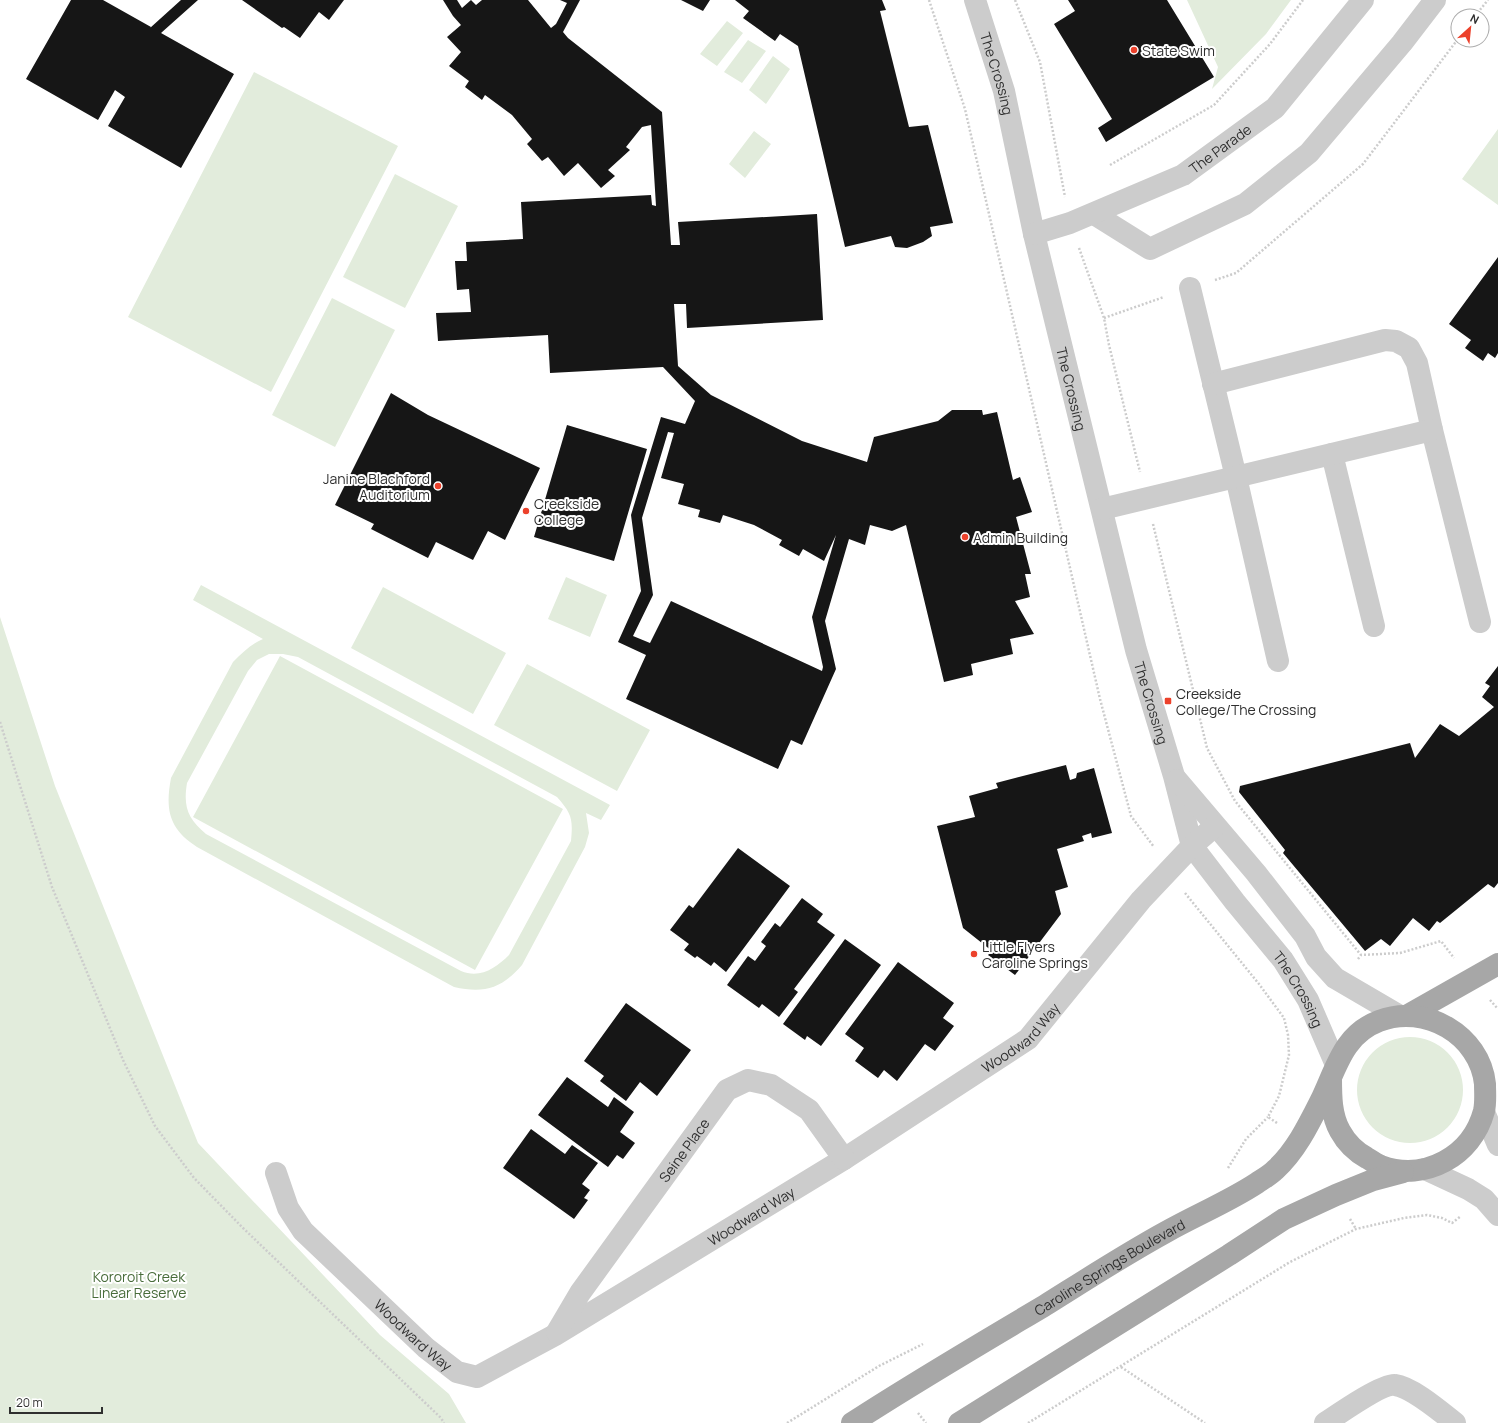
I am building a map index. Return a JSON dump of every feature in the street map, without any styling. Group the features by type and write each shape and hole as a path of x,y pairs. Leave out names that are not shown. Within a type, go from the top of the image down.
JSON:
{"main road":[{"path":"1404,1015 1498,964"},
{"path":"1404,1015 1433,1019 1456,1032 1473,1050 1484,1074 1485,1106"},
{"name":"Caroline Springs Boulevard","path":"852,1423 1166,1232 1236,1197 1274,1171 1298,1143 1346,1046 1361,1031 1379,1021 1404,1015"},
{"path":"959,1423 1229,1255 1284,1219 1373,1180 1445,1162 1463,1149 1476,1132 1498,1069"},
{"path":"1333,1071 1331,1105 1340,1131 1357,1152 1381,1166 1416,1170"}],"street":[{"name":"The Crossing","path":"974,0 1004,90 1034,234 1136,650 1174,776 1192,846 1235,902 1283,960 1308,1000 1333,1071"},
{"name":"The Parade","path":"1034,234 1094,214 1183,176 1275,108 1363,0"},
{"path":"1094,214 1150,249 1245,204 1309,153 1402,43 1435,0"},
{"path":"1190,288 1236,477 1278,661"},
{"path":"1213,384 1385,340 1396,341 1409,348 1417,363 1432,430 1480,622"},
{"path":"1102,508 1432,430"},
{"path":"1332,454 1374,626"},
{"name":"The Crossing","path":"1174,776 1256,874 1305,936 1316,957 1335,978 1404,1015"},
{"name":"Woodward Way","path":"276,1172 288,1208 303,1232 426,1348 456,1372 477,1377 555,1335 844,1159 1028,1039 1141,900 1192,846 1215,826"},
{"name":"Seine Place","path":"555,1335 580,1293 727,1090 748,1080 771,1085 809,1110 844,1159"},
{"path":"1485,1106 1498,1145"},
{"path":"1416,1170 1468,1189 1484,1199 1498,1215"},
{"path":"1325,1423 1377,1391 1394,1384 1408,1389 1455,1423"}],"path":[{"path":"929,0 965,109 1100,699 1131,816 1186,894 1259,984 1284,1018"},
{"path":"1110,165 1214,105 1270,44 1303,0"},
{"path":"1482,8 1488,0"},
{"path":"1104,318 1236,272 1363,164 1451,48"},
{"path":"0,722 52,887 123,1060 155,1126 204,1189 441,1418 444,1423"},
{"path":"1028,1423 1290,1262 1356,1229 1404,1218 1427,1215 1442,1218 1452,1223 1484,1199"},
{"path":"1121,1366 1205,1423"}],"green space":[{"path":"1187,0 1291,0 1266,34 1212,89 1218,67"},
{"path":"727,21 743,33 717,66 700,54"},
{"path":"748,40 766,51 742,83 724,72"},
{"path":"773,56 790,69 766,104 749,90"},
{"path":"254,72 398,146 271,392 128,317"},
{"path":"1498,129 1498,205 1462,179"},
{"path":"754,131 771,144 745,178 729,164"},
{"path":"395,174 458,206 405,308 343,277"},
{"path":"332,298 395,330 335,447 272,415"},
{"path":"566,577 607,595 590,637 548,619"},
{"path":"201,585 610,805 601,820 586,813 589,833 585,847 522,965 515,973 500,984 484,989 475,990 454,987 197,847 180,833 171,818 169,809 169,789 171,778 233,662 251,646 263,639 193,600","holes":["269,654 283,654 298,657 557,797 566,808 569,813 572,827 571,841 509,955 499,964 481,973 475,974 461,971 206,834 191,818 188,812 186,799 187,783 248,671 257,660"]},
{"path":"383,587 506,653 473,714 351,648"},
{"name":"Kororoit Creek Linear Reserve","path":"0,617 55,786 198,1143 380,1335 449,1394 466,1423 0,1423"},
{"path":"280,656 563,809 475,970 193,817"},
{"path":"527,664 650,730 617,791 494,725"},
{"path":"1410,1037 1430,1041 1448,1052 1459,1070 1463,1090 1459,1110 1448,1128 1430,1139 1410,1143 1390,1139 1372,1128 1361,1110 1357,1090 1361,1070 1372,1052 1390,1041"}],"building":[{"path":"71,0 103,0 151,27 150,28 181,0 198,0 161,33 234,74 181,168 108,126 125,97 115,90 98,120 26,79"},
{"path":"242,0 344,0 329,20 319,12 300,38 284,27 282,28"},
{"path":"443,0 457,0 462,8 471,0 476,5 482,0 528,0 551,28 556,24 567,3 560,0 580,0 563,32 568,38 662,112 671,245 680,245 678,222 817,214 823,320 687,328 686,304 674,304 678,366 711,395 802,441 867,462 874,437 938,421 952,410 982,410 983,415 997,412 1013,480 1020,477 1032,512 1016,517 1031,574 1025,574 1030,597 1015,601 1034,634 1010,639 1013,654 971,664 973,675 944,682 906,525 892,531 870,525 865,545 849,539 825,621 836,669 802,745 791,740 778,769 626,699 646,655 618,642 641,591 631,515 661,417 685,424 695,401 663,367 550,373 548,335 438,341 436,313 471,312 469,289 457,290 455,261 467,261 466,242 523,239 521,202 651,195 652,205 656,206 651,125 642,127 626,147 630,150 608,170 615,176 601,188 578,163 564,176 548,157 542,161 527,144 532,139 512,115 485,95 482,100 465,87 469,81 449,66 461,52 447,37 461,25 453,16","holes":["668,432 674,433 661,478 684,484 678,504 700,510 698,517 720,523 723,515 754,525 782,540 779,545 799,556 803,549 824,561 836,535 812,617 823,667 822,671 671,601 650,643 633,636 653,595 642,518"]},
{"path":"681,0 710,0 703,11"},
{"path":"735,0 882,0 886,10 880,11 909,127 928,125 953,223 930,227 932,236 923,242 907,248 895,247 891,236 845,247 798,46 780,34 775,41 743,18 749,11"},
{"name":"State Swim","path":"1068,0 1167,0 1214,77 1106,142 1098,128 1112,119 1054,24 1075,11"},
{"path":"1498,257 1498,353 1495,358 1488,353 1483,361 1465,348 1471,340 1449,324"},
{"name":"Janine Blachford Auditorium","path":"391,393 428,415 540,468 505,540 488,531 473,560 436,542 428,558 371,529 374,524 335,505"},
{"path":"567,425 647,449 614,561 534,537"},
{"path":"1498,666 1498,883 1494,888 1488,884 1440,923 1437,921 1429,931 1413,918 1390,946 1381,939 1365,951 1283,853 1285,850 1239,792 1240,786 1410,743 1415,758 1440,724 1459,736 1494,707 1482,697 1490,686 1485,683"},
{"path":"1066,765 1070,780 1076,778 1077,773 1094,768 1112,833 1092,838 1091,833 1082,836 1084,841 1057,849 1068,887 1055,891 1061,914 1015,975 988,955 992,951 963,928 937,826 975,817 969,796 998,788 996,783"},
{"path":"738,848 790,886 726,972 714,962 711,966 697,956 695,958 684,950 689,944 670,930 689,905 693,908"},
{"path":"802,898 823,914 817,922 835,935 794,989 798,992 779,1017 762,1004 759,1008 727,985 748,956 755,961 766,946 761,942 775,923 780,927"},
{"path":"845,939 881,965 821,1046 807,1036 805,1040 783,1024"},
{"path":"898,962 954,1003 943,1018 954,1026 935,1051 925,1044 897,1081 884,1070 878,1078 855,1061 864,1048 845,1034"},
{"path":"626,1003 691,1050 657,1096 640,1082 626,1101 600,1081 604,1076 584,1061"},
{"path":"567,1077 608,1107 614,1097 634,1112 620,1132 635,1143 623,1159 617,1155 608,1167 538,1115"},
{"path":"531,1129 565,1154 572,1145 598,1163 582,1184 590,1190 584,1198 588,1200 574,1219 503,1168"}],"place":[{"name":"State Swim","path":"1134,50"},
{"name":"Janine Blachford Auditorium","path":"438,486"},
{"name":"Creekside College","path":"526,511"},
{"name":"Admin Building","path":"965,537"},
{"name":"Creekside College/The Crossing","path":"1168,701"},
{"name":"Little Flyers Caroline Springs","path":"974,954"}]}
